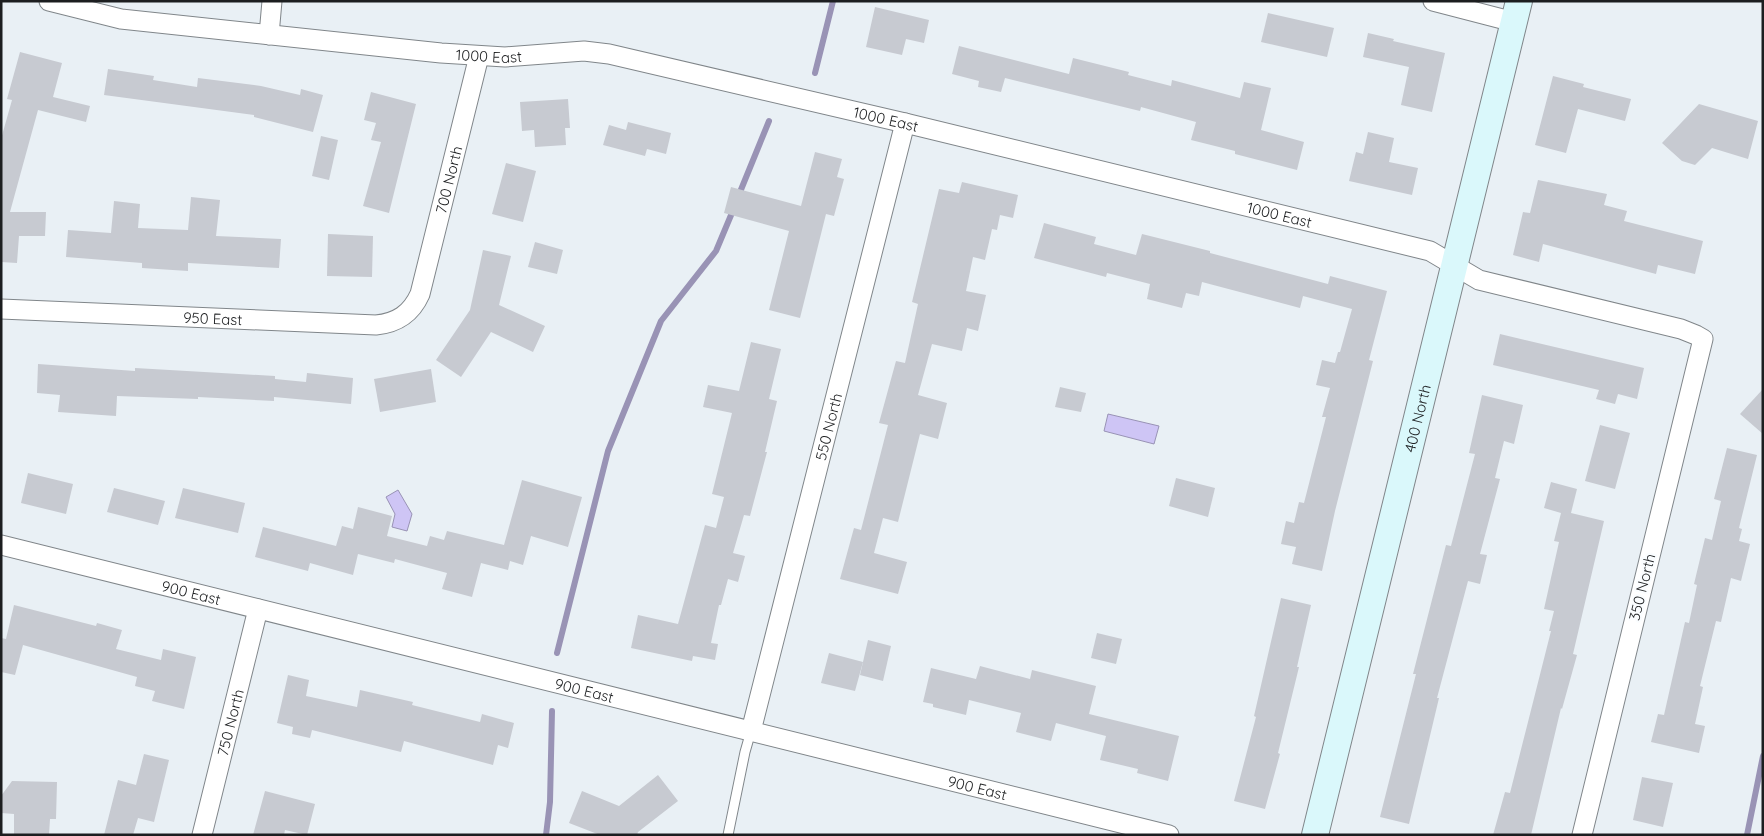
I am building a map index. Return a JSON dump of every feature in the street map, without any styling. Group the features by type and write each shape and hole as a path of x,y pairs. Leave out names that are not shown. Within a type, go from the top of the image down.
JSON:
{"main road":[{"name":"400 North","path":"1315,835 1517,12"}],"street":[{"name":"1000 East","path":"49,1 121,19 479,56 505,57 584,51 595,52 905,124 1430,251 1479,280 1681,330 1696,335 1703,340"},
{"path":"269,35 272,1"},
{"path":"1433,1 1517,12"},
{"name":"700 North","path":"416,302 422,286 479,56"},
{"name":"550 North","path":"751,731 905,124"},
{"name":"950 East","path":"1,309 376,325 399,320 406,315 416,302"},
{"name":"350 North","path":"1582,835 1703,340"},
{"name":"900 East","path":"1,545 1169,835"},
{"name":"750 North","path":"202,835 258,609"}],"lane":[{"path":"728,835 751,731"}],"shaded area":[{"path":"1108,414 1159,426 1154,444 1104,431"},
{"path":"398,490 412,514 407,531 392,527 395,514 386,497"}],"building":[{"path":"875,7 929,20 924,43 906,39 902,55 866,47"},
{"path":"1268,13 1334,28 1327,57 1261,42"},
{"path":"1368,33 1445,53 1432,112 1401,105 1409,67 1363,57"},
{"path":"959,46 1069,74 1073,58 1129,72 1128,75 1171,86 1172,80 1240,98 1244,82 1271,88 1261,130 1304,142 1297,170 1191,140 1196,122 1141,107 1140,111 1005,78 1001,92 978,87 979,81 952,74"},
{"path":"20,52 62,63 53,97 90,106 86,122 38,110 10,212 46,212 45,236 19,236 17,263 1,262 1,139 12,100 7,99"},
{"path":"108,69 154,76 153,80 197,87 198,78 261,86 300,95 301,89 323,95 313,132 254,117 254,115 104,95"},
{"path":"1553,76 1584,84 1583,87 1631,99 1625,121 1578,109 1566,153 1535,145"},
{"path":"371,92 416,104 389,213 363,206 381,142 371,140 376,123 364,120"},
{"path":"568,99 570,128 565,128 566,145 535,147 534,130 522,131 520,102"},
{"path":"1699,104 1758,121 1748,159 1712,148 1695,165 1682,161 1662,143"},
{"path":"628,122 671,133 666,154 647,149 645,156 603,145 609,125 626,130"},
{"path":"1368,132 1394,138 1389,162 1418,168 1412,195 1349,181 1356,152 1363,154"},
{"path":"321,136 338,140 329,180 312,176"},
{"path":"815,152 842,159 837,177 844,179 834,216 826,214 800,318 769,310 789,231 724,213 731,187 801,206"},
{"path":"506,163 536,171 523,222 492,214"},
{"path":"1538,180 1607,194 1604,205 1627,211 1624,221 1703,241 1695,274 1658,265 1656,274 1543,244 1539,262 1513,255 1523,212 1530,213"},
{"path":"962,182 1018,195 1013,218 1000,215 997,230 992,229 985,260 973,257 966,291 986,295 978,331 967,328 962,351 932,344 918,395 947,403 938,439 920,434 898,522 883,518 874,553 907,562 898,594 840,579 854,528 861,530 888,425 879,423 896,361 905,363 918,304 912,302 939,189 959,193"},
{"path":"191,197 220,200 216,236 281,239 279,268 188,263 188,271 142,268 142,263 66,257 68,230 111,233 114,201 140,204 138,228 188,230"},
{"path":"1044,223 1096,237 1094,244 1136,255 1142,234 1328,284 1330,276 1387,291 1369,360 1373,361 1335,511 1322,571 1292,564 1296,547 1281,544 1286,521 1294,523 1299,502 1304,503 1326,417 1322,417 1330,388 1316,385 1322,360 1335,363 1352,309 1303,296 1300,308 1202,282 1199,296 1186,293 1182,308 1147,299 1150,284 1107,273 1106,277 1034,258"},
{"path":"328,234 373,236 372,277 327,276"},
{"path":"535,242 563,250 557,274 528,267"},
{"path":"483,250 511,256 499,305 545,326 533,352 491,332 461,377 436,360 470,310"},
{"path":"1500,334 1644,368 1637,399 1618,394 1615,404 1596,399 1599,390 1493,365"},
{"path":"751,342 781,349 769,399 777,401 765,452 767,452 750,516 744,515 733,553 745,556 738,582 728,579 721,605 719,605 711,643 718,644 715,660 693,656 692,661 631,648 638,615 678,624 705,525 716,528 724,497 712,494 732,413 703,407 708,385 739,391"},
{"path":"38,364 135,371 135,368 275,376 275,379 306,382 307,373 353,378 351,404 274,397 274,401 198,397 198,399 117,396 116,416 58,412 60,395 37,393"},
{"path":"431,369 436,402 380,412 374,379"},
{"path":"1060,387 1086,393 1081,412 1055,407"},
{"path":"1763,389 1763,434 1740,414"},
{"path":"1482,395 1523,405 1514,444 1504,441 1495,478 1500,479 1480,554 1487,555 1480,584 1468,581 1437,698 1439,698 1409,824 1380,817 1416,674 1413,674 1446,545 1451,546 1475,454 1469,453"},
{"path":"1600,425 1630,433 1615,489 1585,481"},
{"path":"1727,448 1757,455 1739,528 1742,529 1739,541 1750,544 1741,581 1731,578 1721,622 1716,621 1700,686 1703,687 1695,724 1705,726 1699,753 1651,742 1658,714 1664,715 1685,622 1689,623 1697,585 1694,584 1705,538 1712,540 1721,501 1714,499"},
{"path":"28,473 73,484 66,514 21,503"},
{"path":"1176,478 1215,488 1208,517 1169,506"},
{"path":"522,480 582,497 568,547 531,536 523,565 510,561 508,570 481,563 472,597 442,589 447,573 395,559 394,563 358,554 353,575 310,563 308,571 255,557 263,527 336,546 342,526 353,529 358,507 392,516 387,536 427,546 430,536 444,540 447,531 504,545"},
{"path":"1551,482 1577,489 1571,513 1604,521 1573,654 1577,655 1561,708 1531,835 1493,835 1505,792 1510,793 1551,631 1549,631 1554,611 1544,609 1559,542 1554,541 1561,513 1544,508"},
{"path":"114,488 165,501 158,525 107,512"},
{"path":"183,488 245,503 238,533 175,518"},
{"path":"1281,598 1311,605 1297,667 1299,667 1278,753 1280,754 1265,809 1234,801 1256,717 1254,716"},
{"path":"14,605 96,626 97,623 122,630 116,649 161,660 163,649 196,657 184,709 152,701 155,691 135,686 137,677 23,645 15,675 1,672 1,638 6,639"},
{"path":"1097,633 1122,639 1116,664 1091,658"},
{"path":"868,640 891,646 883,681 860,675"},
{"path":"829,653 863,662 855,691 821,683"},
{"path":"980,666 1030,679 1032,670 1096,686 1089,714 1179,736 1168,781 1137,773 1138,769 1100,760 1106,736 1056,723 1051,741 1016,732 1021,713 969,700 966,715 933,707 933,704 923,702 931,668 976,679"},
{"path":"288,675 309,680 306,696 357,707 360,690 413,702 412,705 480,722 482,714 514,723 508,748 498,745 493,765 404,741 401,752 312,730 310,738 292,734 293,727 277,723"},
{"path":"144,754 169,760 154,822 138,818 133,835 104,835 118,780 136,785"},
{"path":"658,775 678,801 638,832 637,835 600,835 569,823 582,791 619,806"},
{"path":"1642,777 1673,783 1663,827 1633,820"},
{"path":"12,781 57,782 56,819 50,819 49,835 14,835 14,814 1,813 1,796"},
{"path":"265,791 315,804 307,835 285,830 284,835 253,835"}],"waterway":[{"path":"815,73 833,1"},
{"path":"738,197 769,121"},
{"path":"557,653 608,451 661,321 716,251 734,208"},
{"path":"546,835 550,802 552,711"},
{"path":"1747,835 1763,756"}]}
